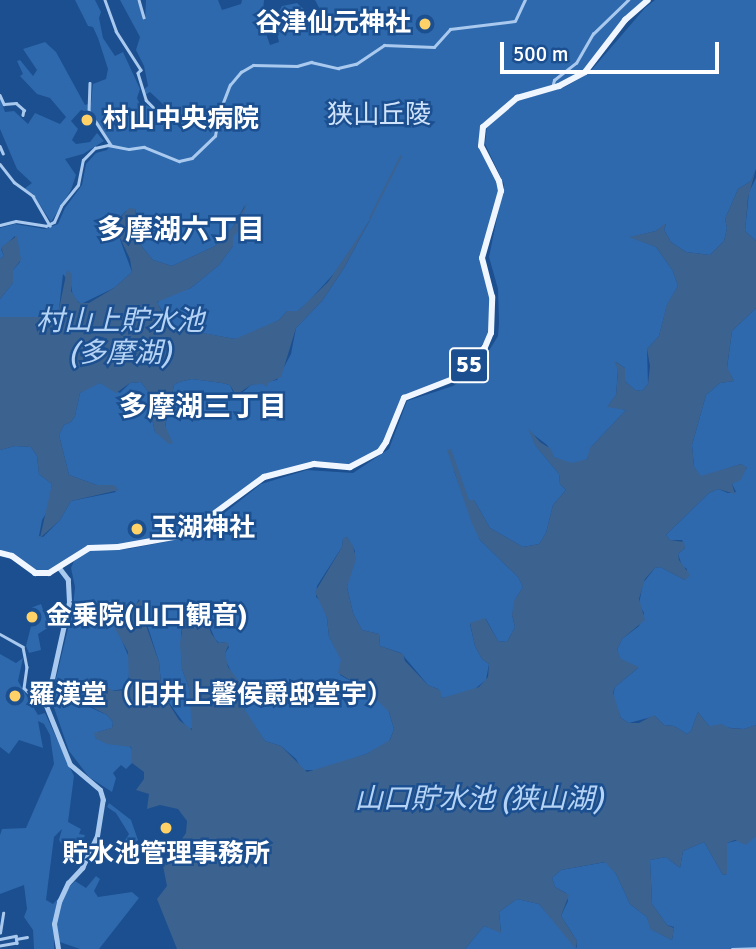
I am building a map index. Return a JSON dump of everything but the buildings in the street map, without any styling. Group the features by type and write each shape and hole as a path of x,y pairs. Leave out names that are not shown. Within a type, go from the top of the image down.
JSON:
{"main road":[{"name":"55","path":"60,568 94,546 118,547 185,535 264,477 314,464 348,468 359,464 385,445 399,406 408,394 450,381 460,374 488,342 492,330 492,297 482,258 500,191 499,181 483,151 481,132 487,122 512,101 552,88 585,72 625,20 648,0"},
{"path":"0,553 12,556 35,573 49,573 60,568"}],"street":[{"path":"111,0 105,1 116,31 141,70 138,73 146,100 154,108"},
{"path":"139,0 144,17"},
{"path":"50,225 77,187 82,162 89,151 111,145 129,149 146,148 177,161 187,160 215,136 219,113 230,85 248,67 311,62 342,68 358,62 383,46 434,47 450,29 515,21 525,0"},
{"path":"552,88 554,80 576,64 593,34 628,0"},
{"path":"90,83 89,111 111,145"},
{"path":"0,95 4,104 16,103 24,110 23,115"},
{"path":"0,146 3,153"},
{"path":"0,164 14,182 33,196 50,225"},
{"path":"0,225 16,221 50,225"},
{"path":"58,949 54,924 59,902 68,883 82,868 98,834 103,800 100,790 70,765 46,706 69,602 68,580 60,568"},
{"path":"0,634 23,648 27,667 24,688 36,701 46,706"},
{"path":"0,933 3,913"},
{"path":"0,939 27,937"},
{"path":"0,946 16,943 16,939"},
{"path":"732,949 756,948"}],"green space":[{"name":"狭山丘陵","path":"75,0 95,0 101,12 99,18 103,38 115,56 123,52 140,89 137,98 141,107 146,105 162,113 166,107 150,92 145,95 143,90 148,86 144,66 136,50 140,37 120,0 137,0 145,21 146,0 218,0 222,10 241,4 242,0 264,0 262,22 270,45 279,42 274,21 282,6 297,3 324,28 327,23 315,0 648,0 640,5 578,76 524,95 487,122 480,141 500,186 483,253 490,286 491,333 460,374 408,394 386,442 359,464 323,464 264,477 193,531 141,544 95,546 41,574 0,553 0,450 15,446 31,447 37,456 39,474 52,484 48,510 42,520 39,536 43,537 60,520 71,501 116,492 108,485 97,485 69,475 59,435 64,425 71,422 75,416 80,393 100,383 120,393 130,383 141,382 150,394 155,432 169,438 165,427 174,385 179,382 192,379 222,383 230,385 233,392 242,393 251,385 277,380 291,354 296,328 322,301 344,268 371,218 339,268 309,301 298,311 287,311 279,320 245,337 235,339 180,329 169,321 157,303 162,298 191,288 219,265 233,246 232,237 242,224 245,205 233,227 215,246 172,266 153,260 133,231 136,209 126,211 114,223 132,272 114,288 81,304 73,297 71,285 63,274 59,309 40,317 0,317 0,299 13,283 13,270 20,262 15,236 1,249 4,256 0,259 0,228 15,224 45,229 58,224 65,208 82,185 86,164 96,153 107,150 111,143 91,113 81,110 71,121 78,129 72,140 76,144 90,142 97,133 104,141 83,154 65,159 76,175 71,190 51,222 33,194 24,189 32,183 17,169 0,129 0,97 5,112 14,111 28,124 35,113 60,124 66,117 50,98 37,94 20,76 23,74 17,61 20,60 33,76 37,70 23,49 45,42 56,52 85,105 91,103 93,84 106,79 108,69 98,38 93,27 88,26"},
{"name":"狭山丘陵","path":"655,0 756,0 756,169 751,181 738,189 725,219 727,228 724,241 710,255 686,252 671,242 664,230 666,224 656,231 631,237 656,247 673,271 678,286 667,305 659,336 647,349 648,384 642,391 635,390 625,381 625,368 616,362 616,395 608,406 626,410 592,446 587,459 579,463 566,463 554,457 547,445 530,432 536,446 559,474 560,484 566,490 553,505 546,533 539,544 523,547 490,528 474,500 469,501 457,468 454,471 480,540 518,577 523,587 516,598 512,615 515,627 507,642 498,641 486,619 470,624 475,646 482,659 489,664 486,680 471,692 442,698 438,689 428,685 401,653 380,646 379,634 362,630 353,613 347,587 355,551 347,537 343,539 342,547 317,586 316,597 322,602 329,637 342,660 340,675 367,690 388,709 394,729 389,742 366,754 319,770 302,770 296,759 281,746 265,741 247,715 239,696 241,684 234,678 226,661 225,653 229,647 225,642 219,643 215,639 206,618 206,605 195,601 186,604 181,634 182,669 189,688 194,728 188,729 162,693 159,662 139,599 135,606 128,609 129,624 123,625 120,636 130,660 128,688 111,691 96,678 90,680 85,687 87,706 107,715 113,722 112,728 98,732 95,738 112,744 129,745 133,752 132,763 126,769 121,765 113,773 116,778 112,792 89,777 69,751 51,699 73,608 75,587 71,568 74,561 89,550 128,549 185,538 203,530 261,484 307,470 353,473 389,449 407,401 453,386 468,376 498,336 499,323 498,289 489,257 504,184 485,144 487,126 518,101 565,87 589,73"},
{"path":"756,178 756,241 745,231 749,192"},
{"path":"756,308 756,725 744,729 709,726 698,712 691,731 687,734 674,726 664,725 655,716 629,723 621,718 613,696 615,687 638,668 620,659 617,650 622,639 639,626 644,613 639,604 643,583 655,568 660,567 685,580 687,569 682,566 678,554 685,548 682,540 670,540 666,535 709,493 718,489 728,493 736,492 732,484 747,468 741,464 701,477 694,467 692,445 706,395 720,383 734,381 727,368 732,331"},
{"path":"41,604 49,627 38,634 41,650 29,653 26,646 31,626 28,609"},
{"path":"0,654 16,663 23,658 18,681 38,715 45,713 74,776 68,822 81,829 79,834 85,835 83,840 63,846 59,840 62,829 54,837 46,900 53,904 75,881 86,888 96,876 100,879 94,891 98,897 132,892 139,898 99,949 80,949 54,940 54,949 34,949 33,930 24,917 27,909 24,885 0,894 2,829 26,828 54,764 50,735 44,724 38,721 43,748 19,740 9,754 0,747"},
{"path":"109,803 131,820 138,840 117,861 118,852 129,834 116,813 107,807"},
{"path":"756,836 756,949 465,949 484,926 501,932 499,912 517,899 539,904 577,948 577,941 561,916 568,901 566,893 555,887 552,878 561,870 606,862 616,874 630,904 647,917 651,929 672,940 674,927 667,925 652,904 650,860 666,857 680,868 683,851 704,842 723,875 727,874 727,843"}],"water":[{"name":"山口貯水池 (狭山湖)","path":"756,169 748,198 745,231 756,241 756,308 732,331 727,367 734,381 720,383 706,395 692,445 694,467 701,476 741,464 747,467 741,480 732,484 735,494 718,489 709,493 666,535 670,540 684,542 685,548 678,554 679,560 690,575 685,580 660,567 655,568 645,579 639,599 645,620 622,639 617,650 621,659 639,667 615,687 613,693 621,718 629,723 639,723 654,715 664,725 674,726 687,734 691,731 698,712 709,726 722,724 729,728 744,729 756,725 756,836 746,845 735,840 727,843 727,874 723,875 704,842 683,851 680,868 666,857 650,860 652,904 667,925 674,928 672,940 650,929 647,917 630,904 616,874 605,862 561,870 552,878 555,887 569,895 561,916 577,941 576,949 539,904 517,899 499,912 501,933 484,926 465,949 177,949 157,899 167,886 163,866 186,833 187,821 178,809 160,805 147,809 149,794 136,790 144,779 144,772 132,763 131,747 107,744 95,738 94,733 112,728 113,722 107,715 86,704 85,687 89,680 96,678 113,691 126,690 129,686 128,652 113,625 128,625 126,611 141,600 141,611 159,662 162,693 179,720 192,730 189,688 182,669 180,644 186,604 193,601 207,603 206,618 211,633 218,643 229,644 225,653 228,667 242,685 239,696 265,741 281,746 307,772 366,754 390,740 394,729 389,712 367,690 338,673 341,660 329,637 327,618 315,592 342,547 343,538 347,537 353,546 356,559 347,587 353,613 362,630 379,634 380,646 403,654 405,661 428,685 440,690 442,698 479,687 488,677 489,664 482,659 475,646 470,623 485,618 498,641 507,642 515,627 512,615 514,601 523,587 518,577 480,540 447,450 451,449 469,500 474,500 490,528 523,547 539,544 546,533 553,505 566,490 560,484 559,474 535,445 528,428 540,442 551,449 554,457 572,463 587,459 590,448 626,410 607,407 616,395 618,370 614,361 625,368 625,381 635,390 642,391 648,384 650,366 647,349 659,336 667,304 678,286 673,271 656,247 629,237 656,231 666,223 664,230 671,242 686,252 710,255 724,241 727,228 725,219 738,189 751,181"},
{"name":"村山上貯水池 (多摩湖)","path":"247,203 240,229 233,237 233,246 219,265 191,288 157,302 163,314 177,328 235,339 279,320 287,311 298,311 328,282 371,218 344,268 322,301 296,328 281,377 268,383 267,387 263,384 251,385 236,395 230,385 222,383 192,379 179,382 174,385 165,426 173,443 169,444 155,432 150,394 141,382 130,383 116,393 100,383 80,393 75,416 71,422 64,425 59,435 69,475 97,485 114,485 119,490 71,501 60,520 40,538 52,484 39,474 37,456 31,447 15,446 0,450 0,317 40,317 59,309 67,270 72,274 71,291 79,303 89,303 114,288 132,272 130,259 114,225 129,208 136,209 133,231 143,248 153,260 172,266 215,246 233,227"},
{"name":"村山上貯水池 (多摩湖)","path":"17,236 21,260 13,270 13,283 0,299 0,259 4,256 1,247"}],"waterway":[{"path":"370,218 401,156"}],"place":[{"name":"谷津仙元神社","path":"425,24"},
{"name":"村山中央病院","path":"87,120"},
{"name":"玉湖神社","path":"137,529"},
{"name":"金乗院(山口観音)","path":"32,617"},
{"name":"羅漢堂（旧井上馨侯爵邸堂宇）","path":"15,696"},
{"name":"貯水池管理事務所","path":"166,828"}],"district":[{"name":"多摩湖六丁目","path":"181,230"},
{"name":"多摩湖三丁目","path":"203,407"}]}
